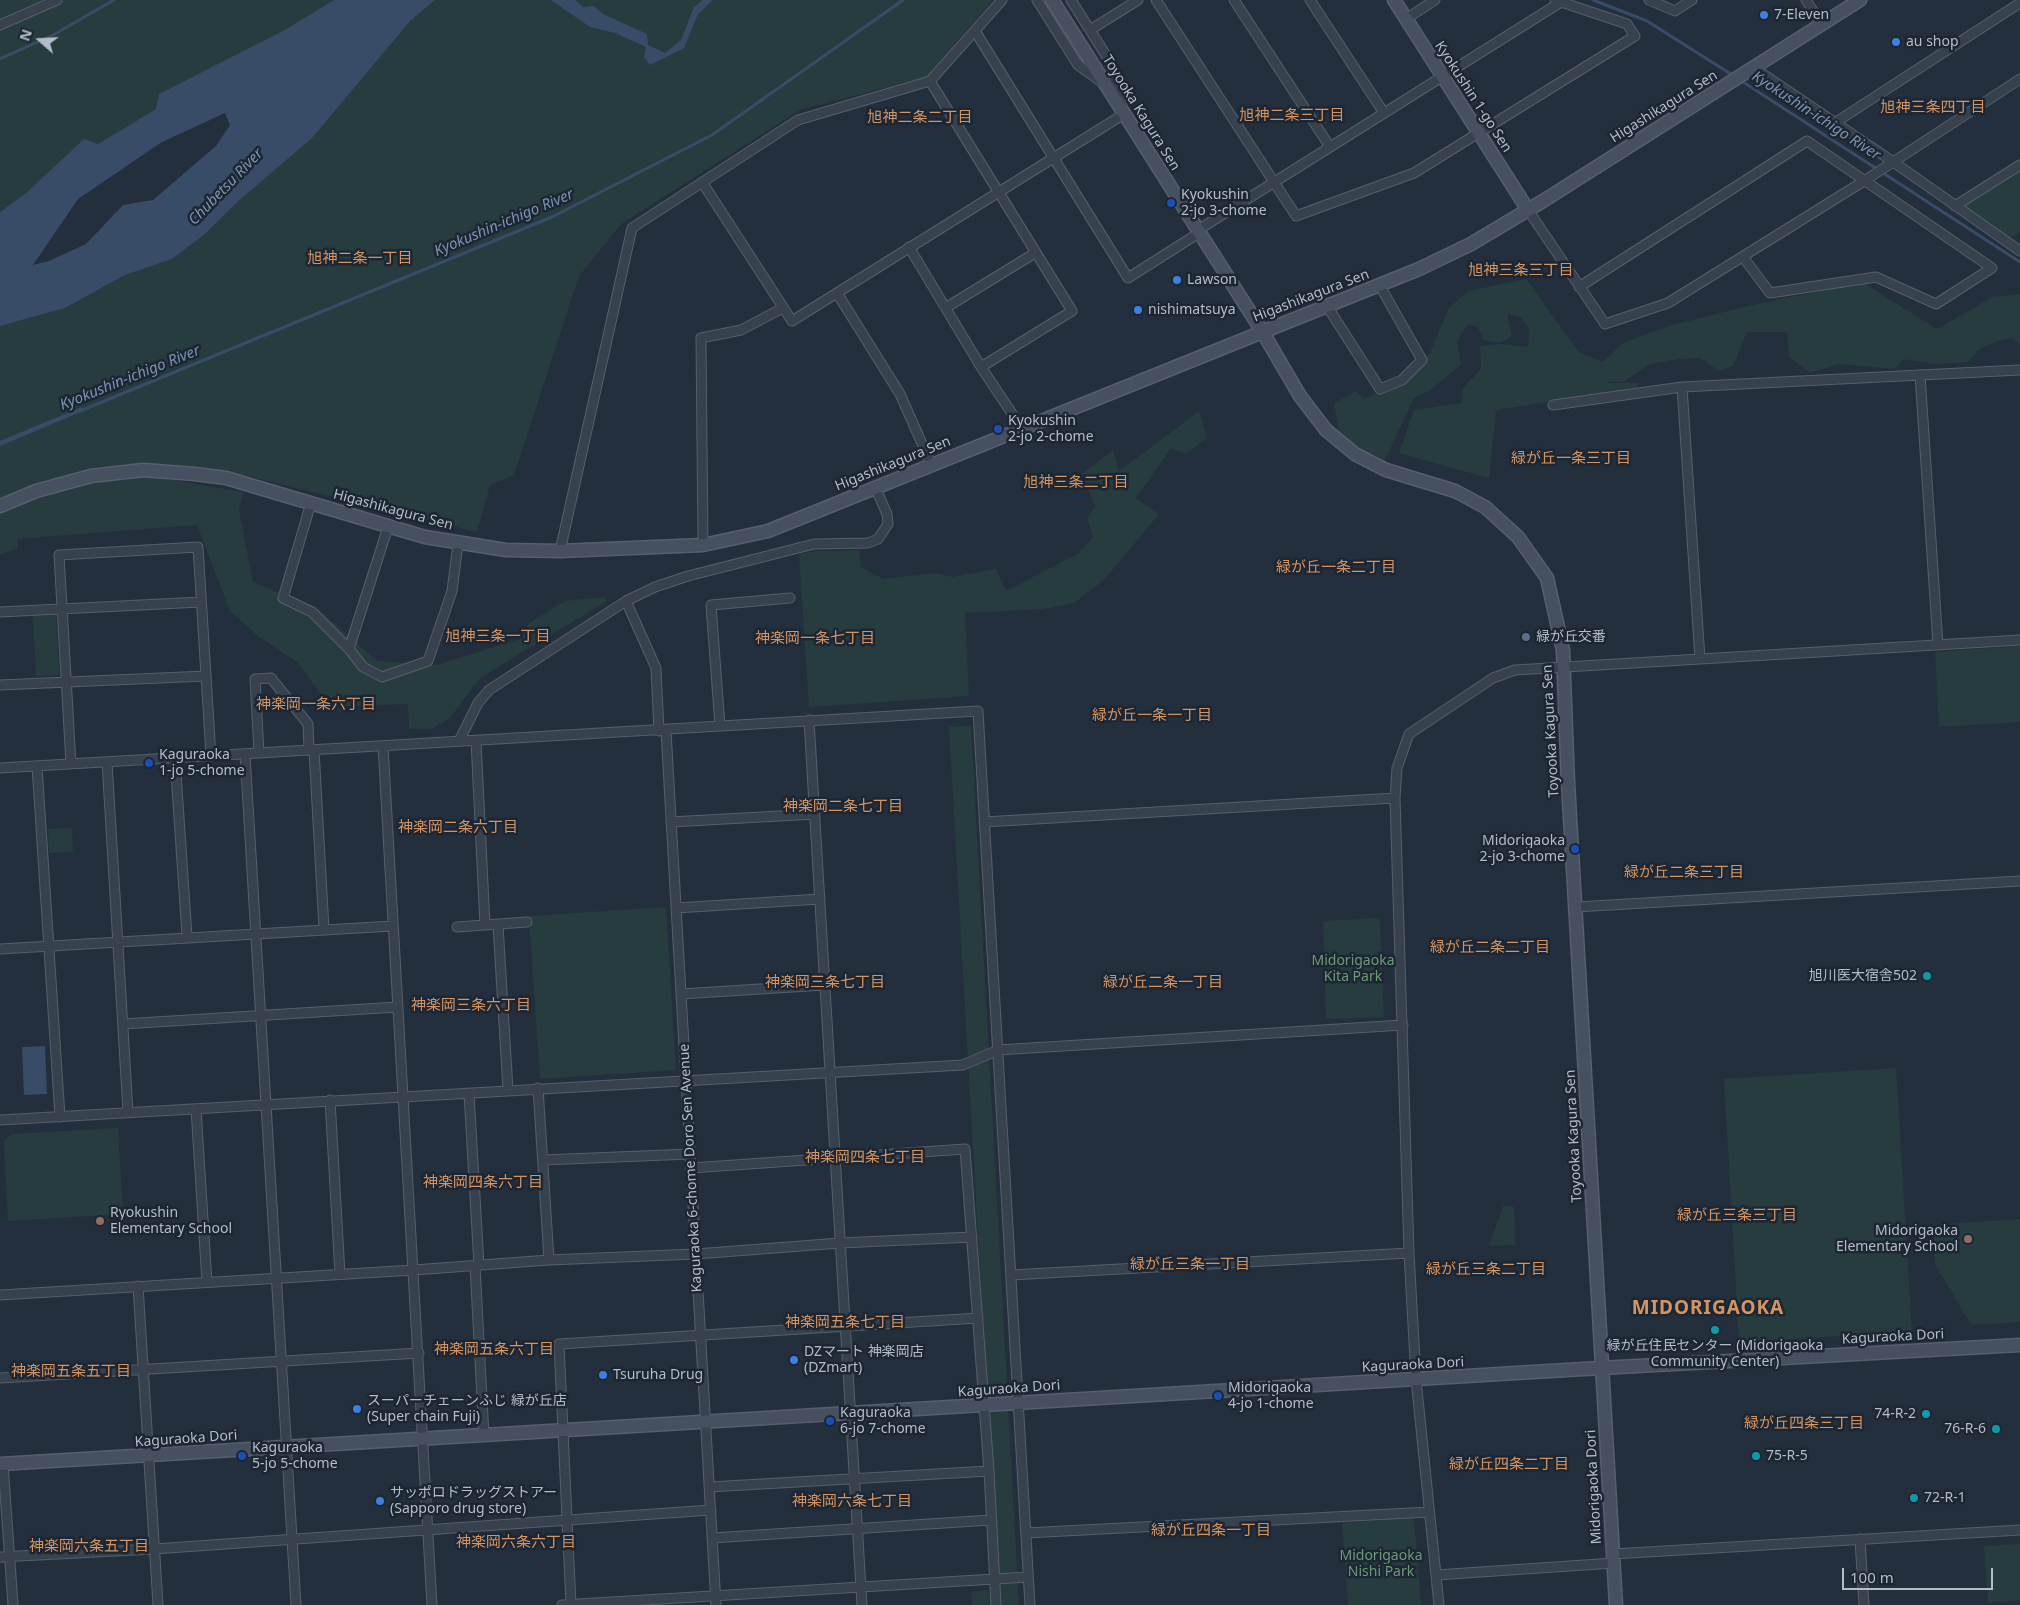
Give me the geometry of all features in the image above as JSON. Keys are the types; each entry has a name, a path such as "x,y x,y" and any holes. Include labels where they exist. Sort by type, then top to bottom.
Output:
{"street":[{"path":"0,25 57,0"},
{"path":"560,551 632,228 798,120 930,81 1002,0"},
{"path":"1037,0 1078,65 1106,86"},
{"name":"Toyooka Kagura Sen","path":"1052,0 1262,331 1300,396 1326,430 1355,454 1386,470 1455,491 1485,507 1518,537 1547,578 1555,606 1563,650 1602,1368"},
{"path":"702,182 792,322 1124,114 1109,60 1071,0"},
{"path":"1090,30 1138,0"},
{"path":"975,31 1128,278 1274,182 1443,78 1558,1 1627,24 1635,36 1414,173 1296,216 1274,182 1156,0"},
{"path":"1234,0 1330,147"},
{"path":"1310,0 1384,113"},
{"name":"Kyokushin 1-go Sen","path":"1394,0 1528,210"},
{"path":"1406,19 1435,0"},
{"path":"1649,0 1675,11 1692,0"},
{"path":"1806,0 1822,25"},
{"path":"1860,0 1749,70 1836,122 2020,251"},
{"path":"1836,122 2020,3"},
{"name":"Higashikagura Sen","path":"0,506 36,491 91,476 143,470 226,478 388,527 458,544 506,550 560,551 703,545 768,531 931,464 1022,430 1262,331 1380,286 1471,244 1749,70"},
{"path":"1528,210 1605,324 1668,303 2020,79"},
{"path":"930,81 1072,311 981,367"},
{"path":"1579,287 1807,141 1867,178 1992,268 1936,304 1876,277 1770,293 1743,257"},
{"path":"1955,206 2020,165"},
{"path":"910,247 981,367 1020,424 1022,430"},
{"path":"946,307 1035,253"},
{"path":"1327,306 1380,389 1402,380 1422,360 1380,286"},
{"path":"837,293 900,394 931,464"},
{"path":"703,545 701,338 741,330 783,308"},
{"path":"1553,405 1682,387 2020,370"},
{"path":"1920,375 1938,645"},
{"path":"1682,387 1700,659"},
{"path":"459,741 478,702 489,690 626,601 655,587 688,576 814,544 868,543 878,539 888,524 887,514 875,487"},
{"path":"311,503 283,598 312,612 349,649 363,667 382,677 428,661 452,591 458,544"},
{"path":"349,649 388,527"},
{"path":"72,764 59,555 198,547 210,756"},
{"path":"720,726 711,605 790,598"},
{"name":"Kaguraoka 6-chome Doro Sen Avenue","path":"626,601 656,668 671,822 716,1600"},
{"path":"0,612 201,602"},
{"path":"1439,1605 1416,1379 1410,1253 1396,798 1396,768 1409,734 1493,678 1516,670 2020,640"},
{"path":"0,685 206,676"},
{"path":"259,753 255,679 271,678 308,724 312,750 324,929"},
{"path":"0,768 662,731 809,720 978,711 1020,1404 1030,1605"},
{"path":"809,720 862,1605"},
{"path":"476,741 484,925"},
{"path":"382,746 419,1353 432,1605"},
{"path":"245,754 296,1605"},
{"path":"175,758 187,936"},
{"path":"107,762 128,1112"},
{"path":"37,766 60,1117"},
{"path":"984,822 1396,798"},
{"path":"671,822 815,814"},
{"path":"1576,907 2020,881"},
{"path":"676,908 820,899"},
{"path":"457,927 527,922"},
{"path":"498,925 508,1090"},
{"path":"0,949 187,936 393,926"},
{"path":"681,994 824,984"},
{"path":"123,1024 398,1007"},
{"path":"0,1120 330,1100 469,1094 538,1088 829,1071 964,1065 998,1050 1403,1026"},
{"path":"538,1088 550,1260"},
{"path":"469,1094 484,1436"},
{"path":"330,1100 340,1274"},
{"path":"196,1109 207,1282"},
{"path":"691,1168 834,1156 966,1149 989,1471 996,1605"},
{"path":"543,1160 690,1154"},
{"path":"0,1287 0,1295 550,1260 696,1254 840,1243 972,1237"},
{"path":"1011,1275 1410,1253"},
{"path":"138,1286 158,1605"},
{"path":"571,1605 559,1344 978,1318"},
{"name":"Kaguraoka Dori","path":"1,1464 148,1457 562,1430 2020,1345"},
{"path":"0,1378 419,1353"},
{"name":"Midorigaoka Dori","path":"1602,1368 1616,1605"},
{"path":"1,1464 13,1605"},
{"path":"709,1487 989,1471"},
{"path":"0,1557 292,1540 711,1510"},
{"path":"1026,1533 1429,1512"},
{"path":"712,1538 991,1520"},
{"path":"1436,1575 1614,1558 1860,1539 2020,1530"},
{"path":"1860,1539 1864,1605"},
{"path":"562,1605 716,1600 861,1587 1028,1577"}],"green space":[{"path":"334,0 98,144 84,140 26,193 0,212 0,1"},
{"path":"435,0 993,0 926,77 800,110 621,224 579,276 514,475 490,485 477,532 247,476 196,467 140,464 86,471 0,498 0,326 65,308 125,275 172,259 205,234 410,21"},
{"path":"2020,165 2020,232 2006,241 1955,206"},
{"path":"1526,279 1579,352 1603,362 1623,343 1669,326 1744,307 1862,282 1937,329 1992,297 2020,294 2020,345 2013,338 1997,341 1978,350 1968,362 1936,364 1903,359 1894,369 1838,364 1810,373 1789,357 1787,332 1747,332 1733,366 1719,371 1700,358 1679,359 1650,364 1623,382 1610,381 1607,383 1638,383 1638,388 1496,410 1489,478 1399,453 1414,410 1462,403 1463,388 1481,369 1480,346 1502,344 1528,347 1529,329 1521,317 1507,314 1512,336 1500,343 1483,340 1478,327 1468,324 1457,341 1461,365 1429,391 1414,398 1385,460 1357,447 1339,431 1334,404 1356,391 1364,399 1402,381 1430,353 1449,308 1468,291"},
{"path":"1199,411 1207,438 1186,454 1171,448 1136,498 1159,514 1104,580 1074,603 1043,609 965,613 969,696 809,707 799,554 819,551 859,550 861,567 883,579 936,573 952,577 996,569 1006,591 1079,553 1093,537 1087,518 1095,507 1082,474 1113,450 1119,471"},
{"path":"142,475 243,492 239,510 253,582 319,610 377,661 437,665 520,639 529,623 565,601 604,597 607,601 480,678 449,719 431,729 409,729 408,704 330,707 298,663 259,637 230,611 197,525 17,539 18,548 0,555 0,513 35,498 92,482"},
{"path":"56,615 59,675 36,676 33,616"},
{"path":"2020,646 2020,722 1939,727 1935,652"},
{"path":"971,726 1019,1605 999,1605 949,727"},
{"path":"72,828 73,852 49,853 48,829"},
{"path":"666,907 676,1070 540,1079 529,916"},
{"name":"Midorigaoka Kita Park","path":"1380,918 1384,1017 1326,1019 1323,921"},
{"path":"1896,1068 1912,1332 1739,1342 1724,1079"},
{"path":"118,1128 123,1214 8,1221 4,1141 11,1134"},
{"path":"1503,1206 1514,1207 1515,1245 1489,1246"},
{"path":"2020,1219 2020,1322 1971,1325 1935,1264 1933,1225"},
{"name":"Midorigaoka Nishi Park","path":"1414,1517 1421,1605 1348,1605 1342,1523"},
{"path":"2020,1544 2020,1600 1988,1603 1984,1546"},
{"path":"987,1590 991,1596 992,1605 972,1605 971,1592"}],"water":[{"name":"Chubetsu River","path":"334,0 435,0 410,21 312,138 236,203 205,234 172,259 125,275 65,308 0,326 0,212 26,193 84,139 98,144 156,109 159,94 283,31","holes":["225,113 230,125 216,146 153,200 123,205 86,244 49,261 33,265 78,199 162,142"]},
{"path":"551,0 575,0 583,7 594,6 603,14 647,34 648,45 665,53 681,40 694,7 703,0 713,0 698,14 684,48 650,65 644,57 646,47 615,33 590,27"},
{"path":"82,407 83,411 0,446 0,441"},
{"path":"45,1046 47,1094 24,1095 22,1047"}],"waterway":[{"path":"0,59 53,35 114,0"},
{"name":"Kyokushin-ichigo River","path":"80,411 552,217 712,135 903,0"},
{"name":"Kyokushin-ichigo River","path":"1593,0 1647,21 1734,76"},
{"name":"Kyokushin-ichigo River","path":"1740,80 2020,262"}],"place":[{"name":"7-Eleven","path":"1764,15"},
{"name":"au shop","path":"1896,42"},
{"name":"Kyokushin 2-jo 3-chome","path":"1171,203"},
{"name":"Lawson","path":"1177,280"},
{"name":"nishimatsuya","path":"1138,310"},
{"name":"Kyokushin 2-jo 2-chome","path":"998,429"},
{"name":"緑が丘交番","path":"1526,637"},
{"name":"Kaguraoka 1-jo 5-chome","path":"149,763"},
{"name":"Midorigaoka 2-jo 3-chome","path":"1575,849"},
{"name":"旭川医大宿舎502","path":"1927,976"},
{"name":"Ryokushin Elementary School","path":"100,1221"},
{"name":"Midorigaoka Elementary School","path":"1968,1239"},
{"name":"緑が丘住民センター (Midorigaoka Community Center)","path":"1715,1330"},
{"name":"DZマート 神楽岡店 (DZmart)","path":"794,1360"},
{"name":"Tsuruha Drug","path":"603,1375"},
{"name":"Midorigaoka 4-jo 1-chome","path":"1218,1396"},
{"name":"スーパーチェーンふじ 緑が丘店 (Super chain Fuji)","path":"357,1409"},
{"name":"74-R-2","path":"1926,1414"},
{"name":"Kaguraoka 6-jo 7-chome","path":"830,1421"},
{"name":"76-R-6","path":"1996,1429"},
{"name":"Kaguraoka 5-jo 5-chome","path":"242,1456"},
{"name":"75-R-5","path":"1756,1456"},
{"name":"72-R-1","path":"1914,1498"},
{"name":"サッポロドラッグストアー (Sapporo drug store)","path":"380,1501"}],"district":[{"name":"旭神三条四丁目","path":"1933,108"},
{"name":"旭神二条三丁目","path":"1292,116"},
{"name":"旭神二条二丁目","path":"920,118"},
{"name":"旭神二条一丁目","path":"360,259"},
{"name":"旭神三条三丁目","path":"1521,271"},
{"name":"緑が丘一条三丁目","path":"1571,459"},
{"name":"旭神三条二丁目","path":"1076,483"},
{"name":"緑が丘一条二丁目","path":"1336,568"},
{"name":"旭神三条一丁目","path":"498,637"},
{"name":"神楽岡一条七丁目","path":"815,639"},
{"name":"神楽岡一条六丁目","path":"316,705"},
{"name":"緑が丘一条一丁目","path":"1152,716"},
{"name":"神楽岡二条七丁目","path":"843,807"},
{"name":"神楽岡二条六丁目","path":"458,828"},
{"name":"緑が丘二条三丁目","path":"1684,873"},
{"name":"緑が丘二条二丁目","path":"1490,948"},
{"name":"神楽岡三条七丁目","path":"825,983"},
{"name":"緑が丘二条一丁目","path":"1163,983"},
{"name":"神楽岡三条六丁目","path":"471,1006"},
{"name":"神楽岡四条七丁目","path":"865,1158"},
{"name":"神楽岡四条六丁目","path":"483,1183"},
{"name":"緑が丘三条三丁目","path":"1737,1216"},
{"name":"緑が丘三条一丁目","path":"1190,1265"},
{"name":"緑が丘三条二丁目","path":"1486,1270"},
{"name":"MIDORIGAOKA","path":"1708,1309"},
{"name":"神楽岡五条七丁目","path":"845,1323"},
{"name":"神楽岡五条六丁目","path":"494,1350"},
{"name":"神楽岡五条五丁目","path":"71,1372"},
{"name":"緑が丘四条三丁目","path":"1804,1424"},
{"name":"緑が丘四条二丁目","path":"1509,1465"},
{"name":"神楽岡六条七丁目","path":"852,1502"},
{"name":"緑が丘四条一丁目","path":"1211,1531"},
{"name":"神楽岡六条六丁目","path":"516,1543"},
{"name":"神楽岡六条五丁目","path":"89,1547"}]}
